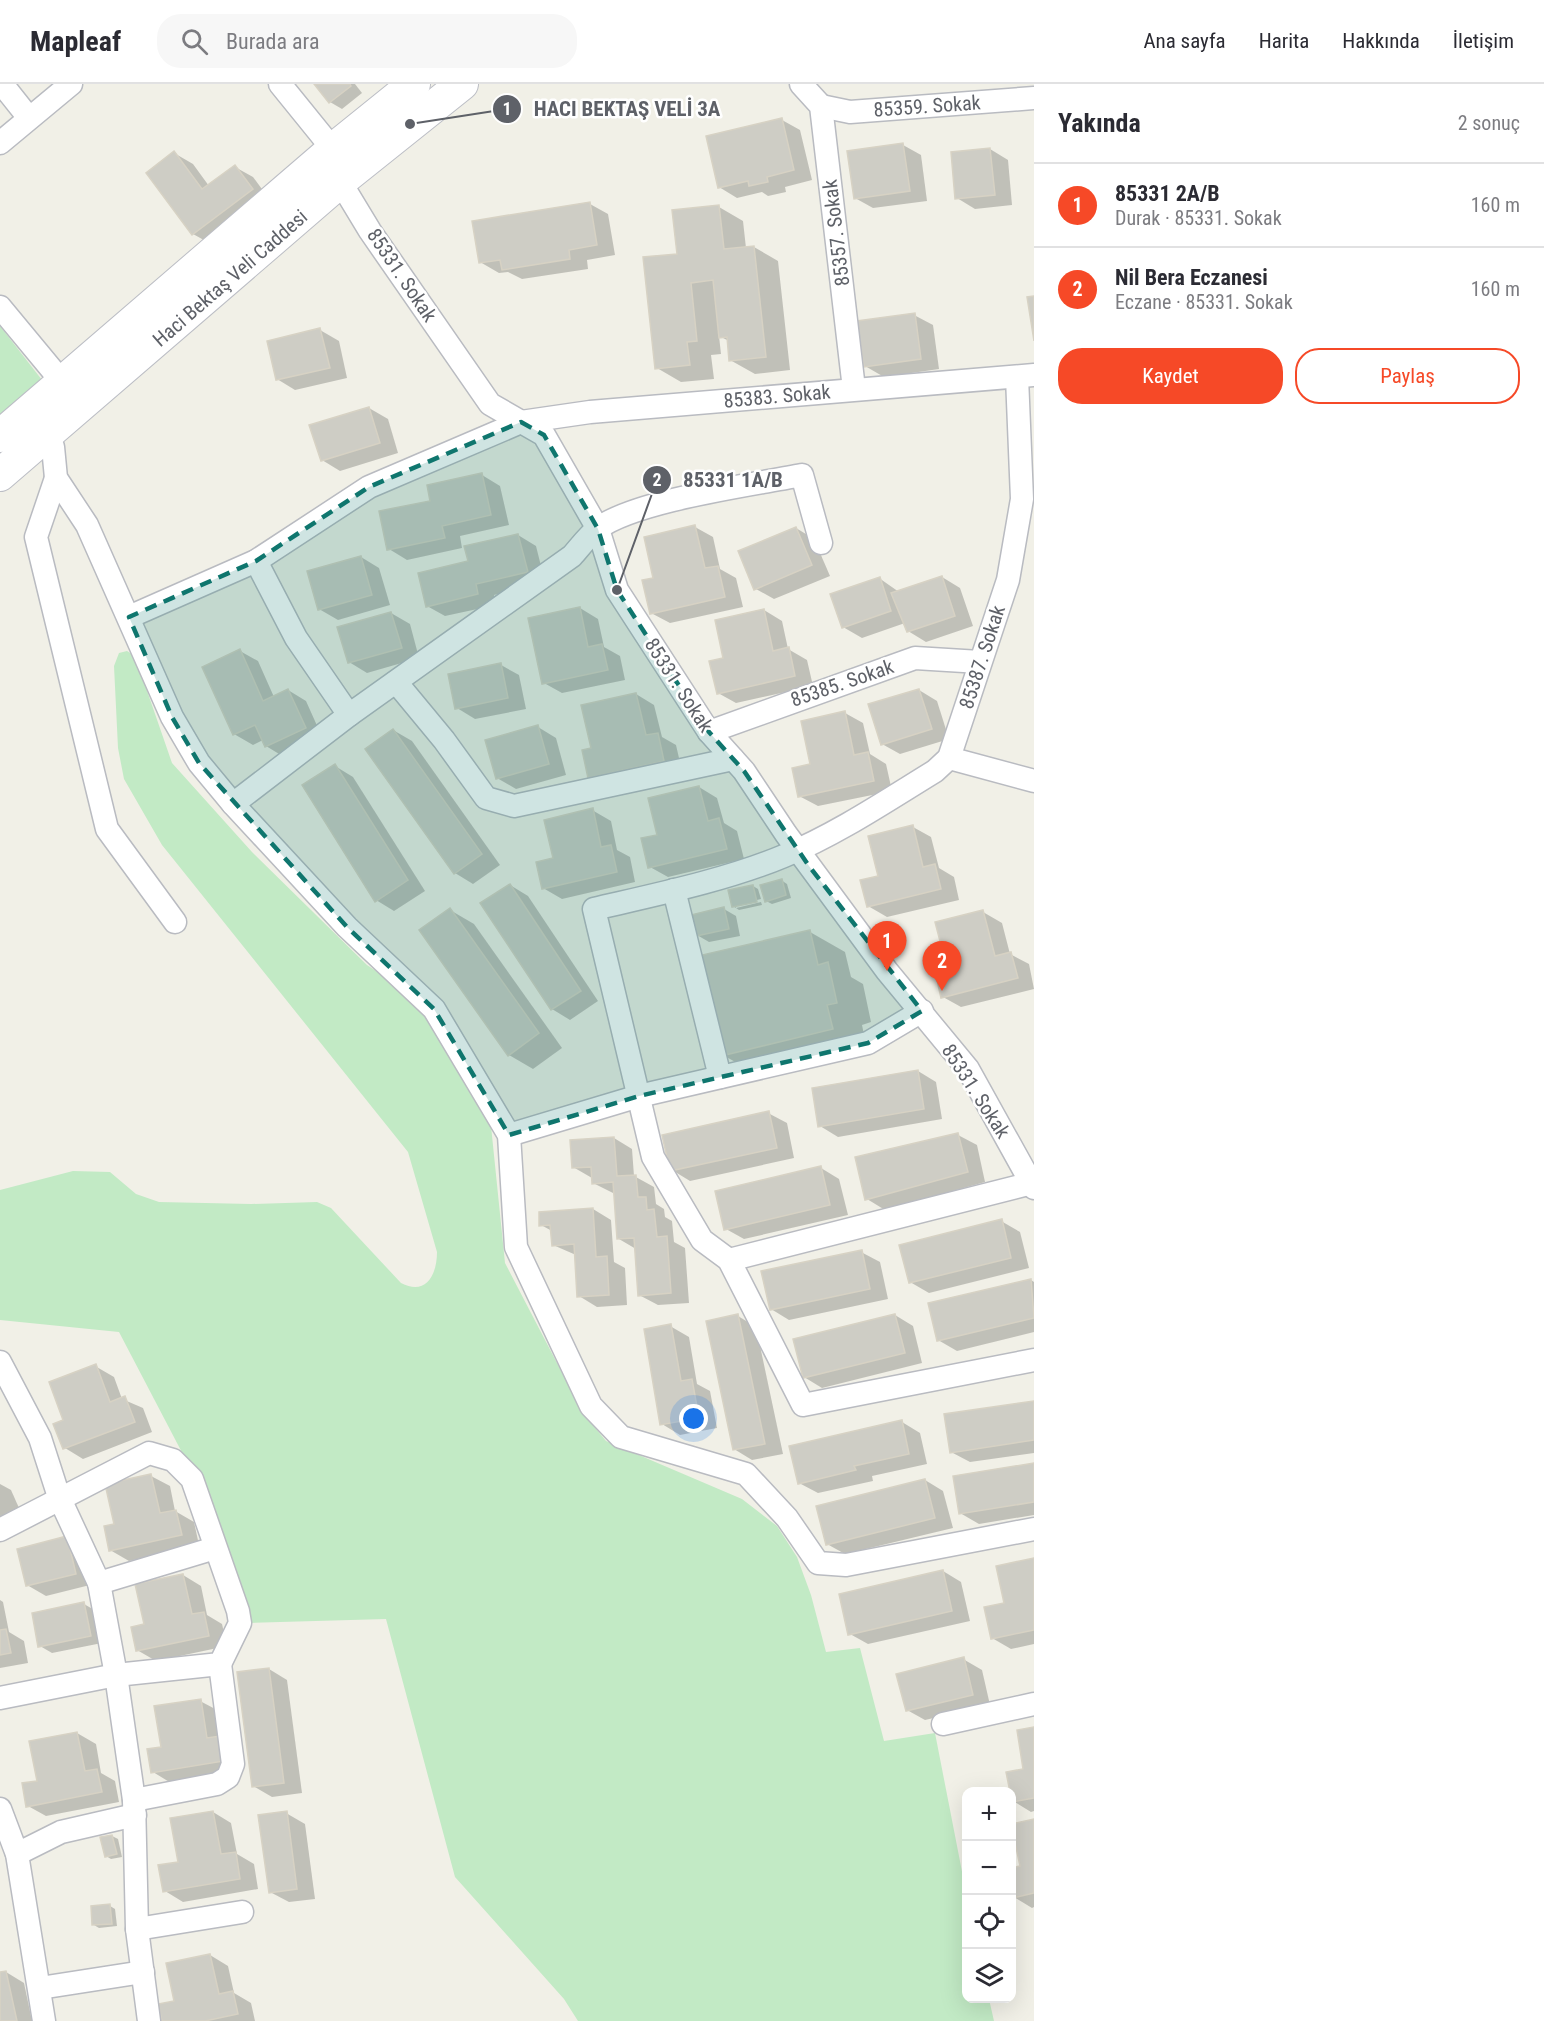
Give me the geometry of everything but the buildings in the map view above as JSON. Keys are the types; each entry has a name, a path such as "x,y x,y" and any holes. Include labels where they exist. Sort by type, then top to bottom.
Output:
{"main road":[{"name":"Haci Bektaş Veli Caddesi","path":"0,476 47,437 336,165 414,84"},
{"name":"Haci Bektaş Veli Caddesi","path":"0,436 336,165 462,84"}],"street":[{"path":"2,84 29,118"},
{"path":"0,143 71,84"},
{"name":"85331. Sokak","path":"280,84 327,142 347,193 370,231 490,404 544,435 598,529 617,590 709,732 733,759 887,971 968,1069 1033,1185"},
{"path":"801,84 821,105"},
{"name":"85359. Sokak","path":"821,105 850,112 992,93 1034,98"},
{"name":"85357. Sokak","path":"821,105 854,389"},
{"path":"0,307 63,383"},
{"name":"85383. Sokak","path":"129,617 256,561 369,487 521,423 590,412 1026,376"},
{"name":"85387. Sokak","path":"950,758 1008,580 1022,499 1026,376"},
{"path":"47,437 53,447 56,478 36,537 107,829 175,922"},
{"path":"233,804 396,682 572,556 598,529 624,516 660,504 802,475 821,543"},
{"path":"56,478 87,525 172,717 199,764 347,927 434,1009 509,1135 516,1247 591,1407 621,1437 746,1474 787,1518 818,1563 846,1565 1034,1528"},
{"path":"256,561 296,638 350,716"},
{"name":"85385. Sokak","path":"709,732 915,658 980,662"},
{"path":"396,682 444,740 486,798 514,806 733,759"},
{"path":"1034,781 950,758 935,771 798,850 674,890 594,909 653,1157 702,1240 729,1260 803,1406 1034,1360"},
{"path":"674,890 720,1077"},
{"path":"509,1135 639,1096 868,1043 922,1011"},
{"path":"729,1260 1033,1185"},
{"path":"0,1362 40,1438 59,1497 99,1583 116,1675 135,1807 137,1929 149,2021"},
{"path":"0,1530 59,1497 149,1453 173,1460 192,1479 214,1548 238,1611 240,1623 220,1664 233,1764 228,1777 217,1784 135,1807 61,1832 17,1854"},
{"path":"99,1583 214,1548"},
{"path":"0,1698 116,1675 220,1664"},
{"path":"944,1725 1034,1704"},
{"path":"0,1809 17,1854 44,2021"},
{"path":"137,1929 242,1912"},
{"path":"40,1988 143,1972"}],"highlighted area":[{"path":"521,422 544,435 598,529 617,590 709,732 744,771 809,866 922,1011 868,1043 639,1096 509,1135 434,1009 347,927 199,763 172,717 129,617 256,561 369,487"}],"green space":[{"path":"0,326 42,380 0,416"},
{"path":"127,651 135,656 172,763 252,852 367,965 426,1004 490,1116 505,1263 583,1413 606,1441 742,1499 777,1526 797,1557 811,1595 826,1652 860,1648 884,1741 935,1733 962,1871 962,2003 990,2003 994,2021 578,2021 564,1999 455,1877 386,1619 246,1623 211,1508 119,1332 0,1320 0,1190 73,1171 110,1172 136,1194 159,1202 251,1204 317,1202 331,1208 401,1283 417,1287 423,1285 435,1268 437,1252 408,1152 162,845 124,779 118,748 114,666 119,653"}],"place":[{"name":"HACI BEKTAŞ VELİ 3A","path":"410,124"},
{"name":"85331 1A/B","path":"617,590"},
{"name":"85331 2A/B","path":"887,971"},
{"name":"Nil Bera Eczanesi","path":"942,991"}]}
